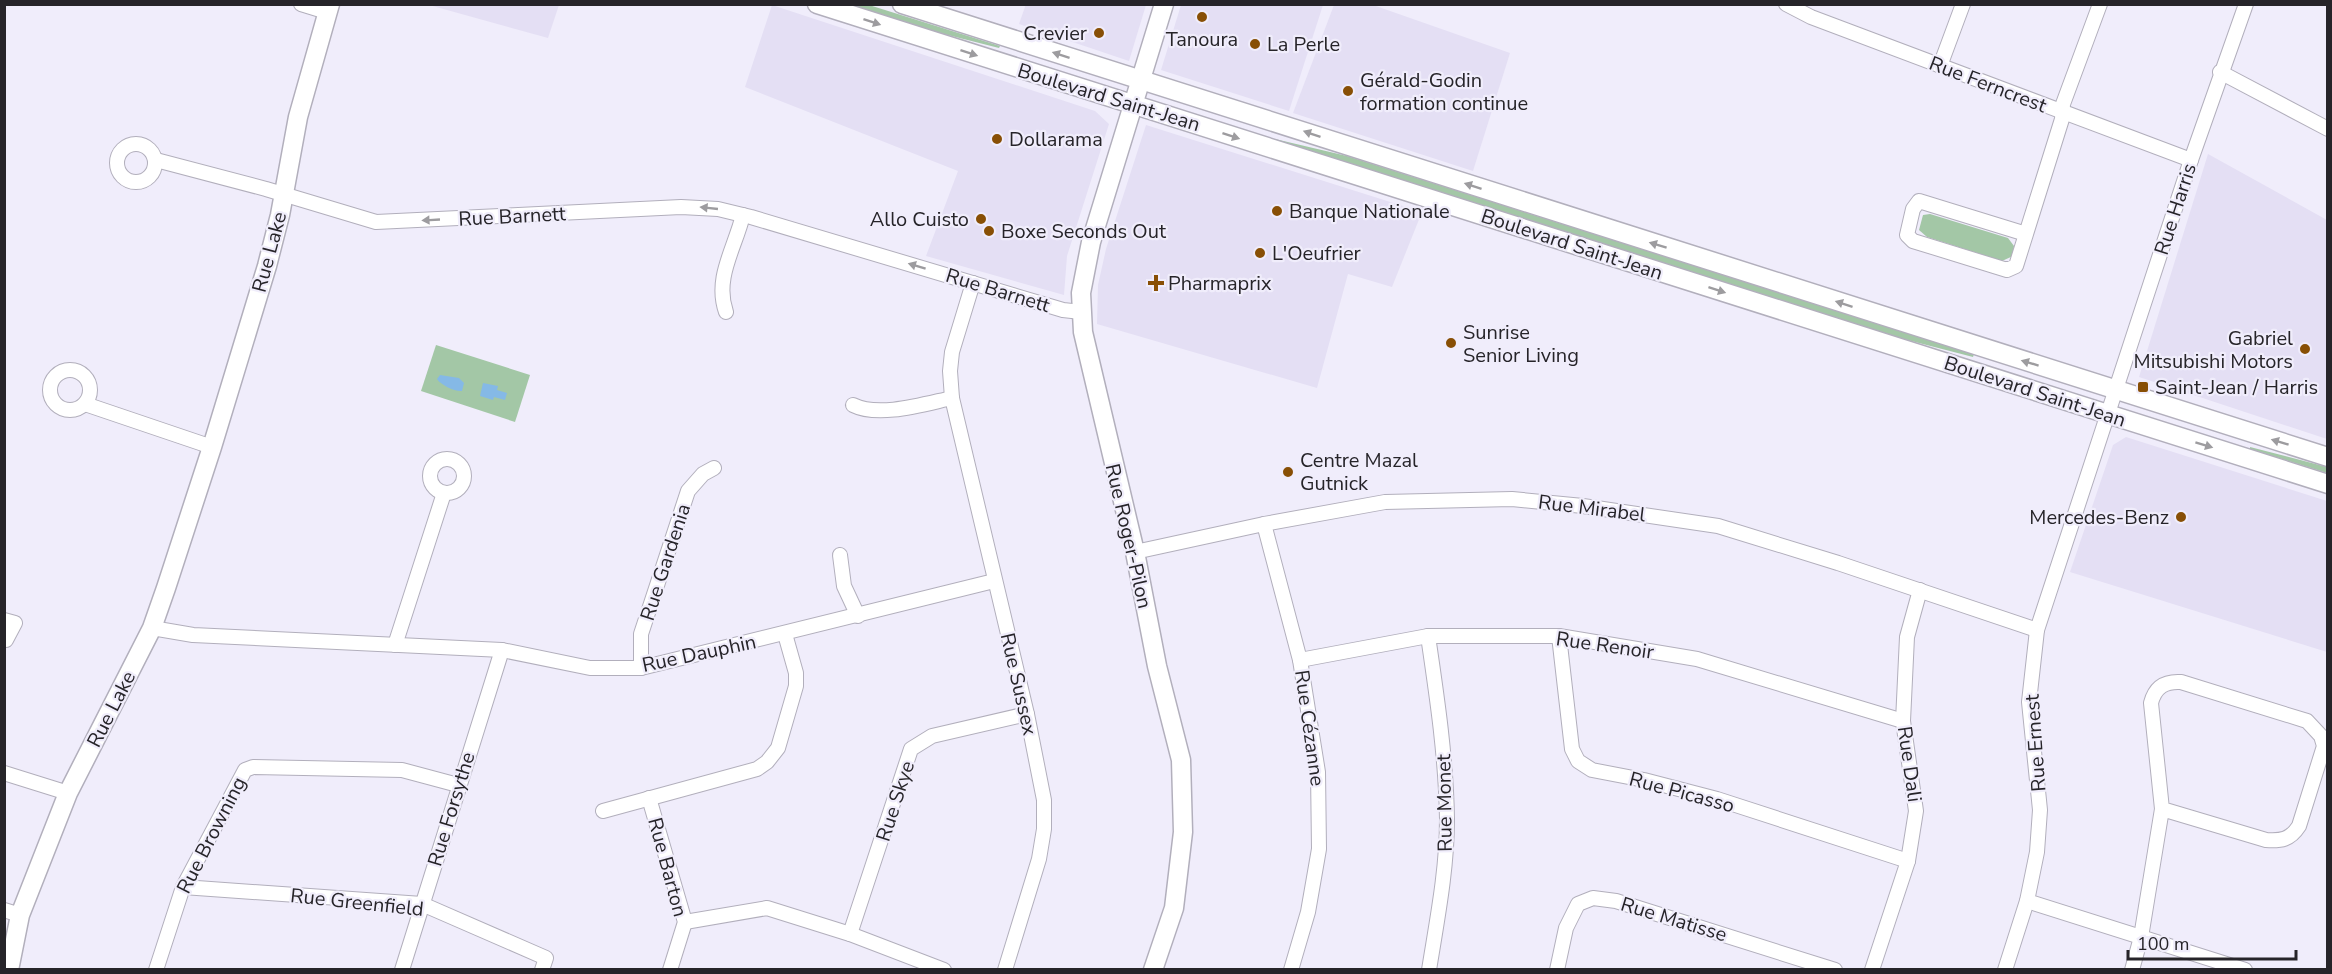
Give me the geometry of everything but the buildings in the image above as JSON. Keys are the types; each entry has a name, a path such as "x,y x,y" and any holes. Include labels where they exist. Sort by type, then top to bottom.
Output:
{"main road":[{"name":"Boulevard Saint-Jean","path":"817,4 2328,484"},
{"name":"Boulevard Saint-Jean","path":"902,4 2328,457"},
{"name":"Rue Roger-Pilon","path":"1153,969 1174,908 1183,832 1181,760 1157,666 1135,552 1085,343 1081,312 1082,285 1088,255 1164,4"},
{"name":"Rue Lake","path":"9,969 12,912 68,793 152,628 212,447 262,282 279,222 298,117 328,8"}],"street":[{"path":"301,4 328,8"},
{"name":"Rue Ferncrest","path":"1786,4 1810,17 2191,160"},
{"path":"1940,66 1963,4"},
{"path":"2026,234 1919,201 1913,209 1907,236 1913,241 2007,270 2016,266 2026,234 2063,112 2066,97 2100,4"},
{"name":"Rue Harris","path":"2109,415 2220,72 2246,4"},
{"path":"2220,72 2328,129"},
{"name":"Rue Lake","path":"156,160 284,195"},
{"name":"Rue Barnett","path":"284,195 376,222 681,207 709,208 743,214 1063,310 1081,312"},
{"path":"726,312 721,299 721,284 743,214"},
{"name":"Rue Sussex","path":"973,283 952,352 950,371 952,398 1027,714 1044,800 1044,829 1040,859 1005,969"},
{"path":"853,405 883,411 952,398"},
{"path":"85,404 212,447"},
{"name":"Rue Ernest","path":"2005,969 2027,901 2037,852 2040,810 2029,702 2037,630 2109,415"},
{"name":"Rue Gardenia","path":"641,668 641,634 688,491 703,474 714,468"},
{"path":"394,645 444,493"},
{"name":"Rue Mirabel","path":"1135,552 1264,524 1385,502 1512,499 1583,506 1718,526 2037,630"},
{"name":"Rue Cézanne","path":"1264,524 1300,660 1318,772 1319,849 1308,912 1291,969"},
{"path":"840,555 844,586 858,616"},
{"name":"Rue Dauphin","path":"152,628 193,635 502,650 590,668 641,668 994,581"},
{"name":"Rue Dali","path":"1872,969 1908,861 1916,811 1903,721 1907,637 1920,591"},
{"path":"4,620 15,623 4,640"},
{"name":"Rue Barton","path":"603,811 747,772 767,762 778,748 796,686 796,674 785,634"},
{"name":"Rue Renoir","path":"1300,660 1428,636 1559,636 1697,659 1903,721"},
{"name":"Rue Monet","path":"1428,636 1444,749 1447,820 1444,876 1429,969"},
{"name":"Rue Picasso","path":"1559,636 1572,749 1578,761 1592,770 1644,780 1717,799 1908,861"},
{"name":"Rue Forsythe","path":"402,969 502,650"},
{"path":"2132,969 2141,937 2162,809 2151,703 2153,693 2161,685 2171,681 2194,685 2307,721 2321,735 2324,746 2299,826 2293,835 2282,841 2266,840 2162,809"},
{"name":"Rue Skye","path":"850,934 912,749 932,736 1027,714"},
{"name":"Rue Browning","path":"156,969 183,887 244,770 254,767 402,770 458,785"},
{"path":"4,773 68,793"},
{"name":"Rue Barton","path":"649,798 685,922 670,969"},
{"name":"Rue Greenfield","path":"183,887 422,904 546,958 542,969"},
{"name":"Rue Matisse","path":"1557,969 1566,928 1578,904 1593,898 1616,901 1835,969"},
{"path":"2027,901 2245,969"},
{"path":"685,922 767,908 850,934 944,969"}],"shaded area":[{"path":"1026,4 1146,5 1129,61 1019,24"},
{"path":"429,5 559,5 548,38"},
{"path":"772,5 1095,111 1109,124 1067,256 1064,295 926,256 958,171 745,87"},
{"path":"1181,5 1323,5 1289,111 1161,70"},
{"path":"1334,5 1373,5 1510,53 1473,171 1293,113"},
{"path":"1146,125 1422,212 1392,287 1348,274 1317,388 1097,324 1098,285 1106,249"},
{"path":"2208,154 2327,220 2327,439 2139,377"},
{"path":"2126,437 2327,501 2327,652 2070,572 2113,445"}],"green space":[{"path":"847,5 869,5 1000,46 999,48 932,31"},
{"path":"1275,139 1347,156 1974,354 1973,357 1892,336 1275,141"},
{"path":"1930,214 2008,238 2014,246 2013,256 2002,261 1927,237 1919,230 1923,215"},
{"path":"436,345 530,375 515,422 421,391"},
{"path":"2250,447 2327,467 2327,473 2250,449"}],"water":[{"path":"440,375 459,378 464,383 462,391 442,384 437,379"},
{"path":"483,383 498,386 497,390 507,393 505,400 494,397 493,400 480,396"}],"place":[{"name":"Tanoura","path":"1202,17"},
{"name":"Crevier","path":"1099,33"},
{"name":"La Perle","path":"1255,44"},
{"name":"Gérald-Godin formation continue","path":"1348,91"},
{"name":"Dollarama","path":"997,139"},
{"name":"Banque Nationale","path":"1277,211"},
{"name":"Allo Cuisto","path":"981,219"},
{"name":"Boxe Seconds Out","path":"989,231"},
{"name":"L'Oeufrier","path":"1260,253"},
{"name":"Pharmaprix","path":"1156,283"},
{"name":"Sunrise Senior Living","path":"1451,343"},
{"name":"Gabriel Mitsubishi Motors","path":"2305,349"},
{"name":"Saint-Jean / Harris","path":"2143,387"},
{"name":"Centre Mazal Gutnick","path":"1288,472"},
{"name":"Mercedes-Benz","path":"2181,517"}]}
